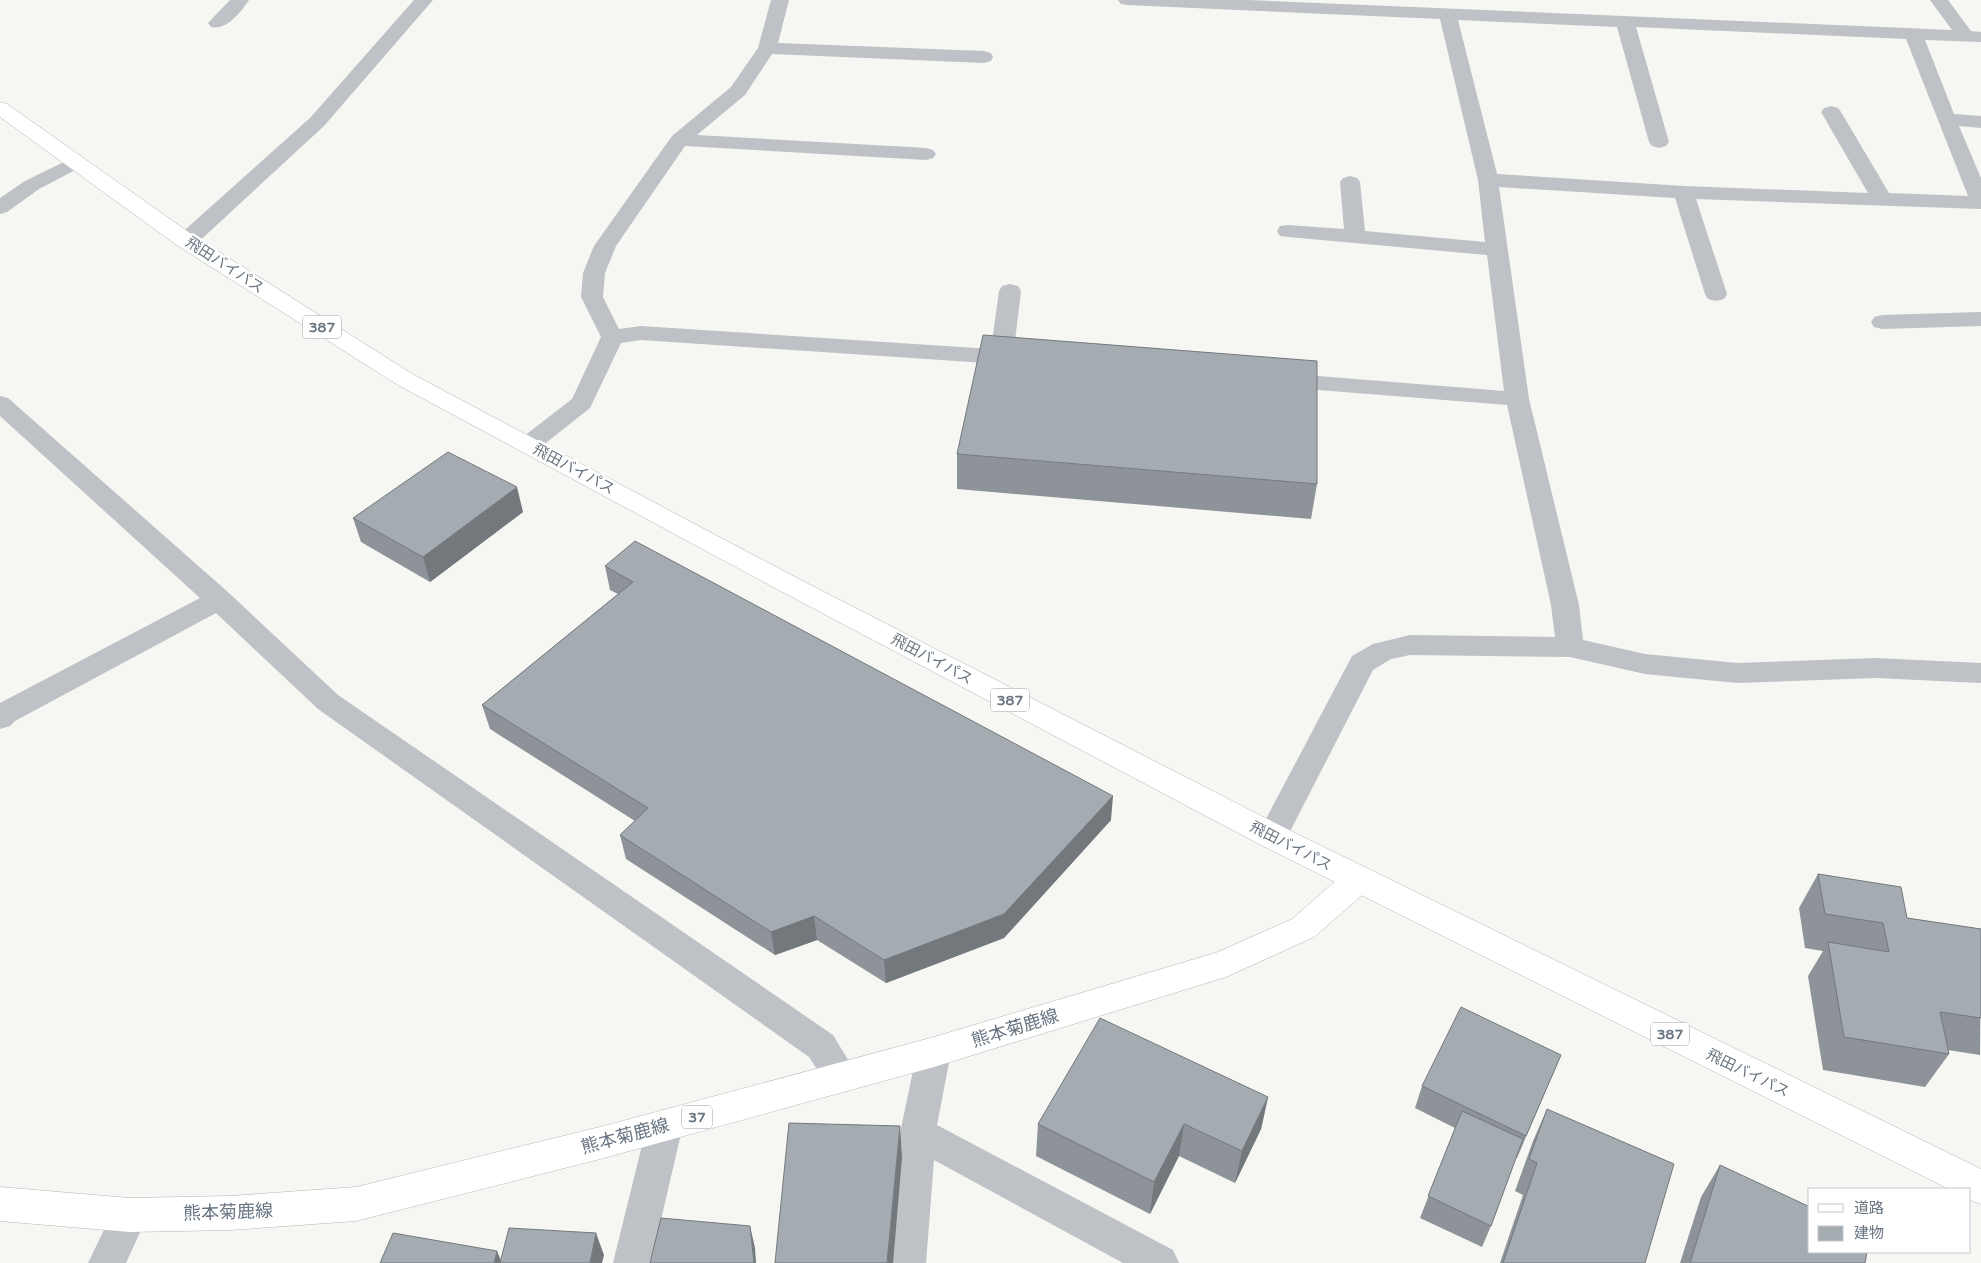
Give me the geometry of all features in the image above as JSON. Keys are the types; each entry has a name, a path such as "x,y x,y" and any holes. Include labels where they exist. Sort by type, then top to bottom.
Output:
{"main road":[{"name":"飛田バイパス","path":"0,108 186,241 406,380 790,586 1272,836 1981,1187"},
{"name":"熊本菊鹿線","path":"0,1204 130,1215 230,1213 356,1204 842,1078 1226,963 1303,928 1358,880"}],"street":[{"path":"217,23 240,0"},
{"path":"186,241 317,122 424,0"},
{"path":"612,337 592,297 594,273 605,246 679,140 738,91 767,48 780,0"},
{"path":"1127,0 1625,22 1670,16 1914,35 1973,37"},
{"path":"1939,0 1973,37"},
{"path":"1448,15 1488,180 1517,399 1565,604 1570,648"},
{"path":"1625,22 1659,142"},
{"path":"1488,180 1684,192 1981,202 1973,166 1946,119 1914,35"},
{"path":"767,48 984,57"},
{"path":"1831,112 1882,199"},
{"path":"1946,119 1981,122"},
{"path":"679,140 926,154"},
{"path":"0,208 32,184 76,162"},
{"path":"1350,182 1355,237"},
{"path":"1684,192 1716,294"},
{"path":"1288,231 1496,249"},
{"path":"612,337 641,333 1011,358 1010,291"},
{"path":"1882,322 1981,319"},
{"path":"528,445 582,403 612,337"},
{"path":"1259,378 1517,399"},
{"path":"0,404 219,600 328,702 821,1046 842,1078"},
{"path":"0,718 5,713 219,600"},
{"path":"1272,836 1362,663 1383,651 1410,645 1570,648 1645,664 1737,672 1876,668 1981,673"},
{"path":"907,1263 918,1134 934,1052"},
{"path":"632,1263 665,1125"},
{"path":"918,1134 1160,1263"},
{"path":"107,1263 130,1215"}],"building":[{"path":"983,335 1317,361 1317,484 957,454"},
{"path":"448,452 517,487 423,557 353,518"},
{"path":"635,541 1113,796 1004,914 884,960 814,916 771,932 620,835 648,808 482,705 633,582 605,566"},
{"path":"1818,874 1901,887 1907,918 1981,929 1981,1018 1940,1012 1949,1054 1844,1037 1828,942 1889,952 1883,923 1825,914"},
{"path":"1461,1007 1561,1055 1526,1136 1422,1086"},
{"path":"1100,1018 1268,1097 1242,1151 1184,1124 1154,1182 1038,1124"},
{"path":"1547,1109 1674,1164 1645,1263 1503,1263 1537,1163 1529,1159"},
{"path":"1462,1111 1523,1139 1491,1226 1428,1196"},
{"path":"789,1123 900,1126 887,1263 775,1263"},
{"path":"1720,1165 1808,1206 1808,1253 1867,1253 1865,1263 1690,1263"},
{"path":"661,1218 750,1226 754,1263 650,1263"},
{"path":"509,1228 596,1233 590,1263 500,1263"},
{"path":"393,1233 497,1251 494,1263 380,1263"}]}
